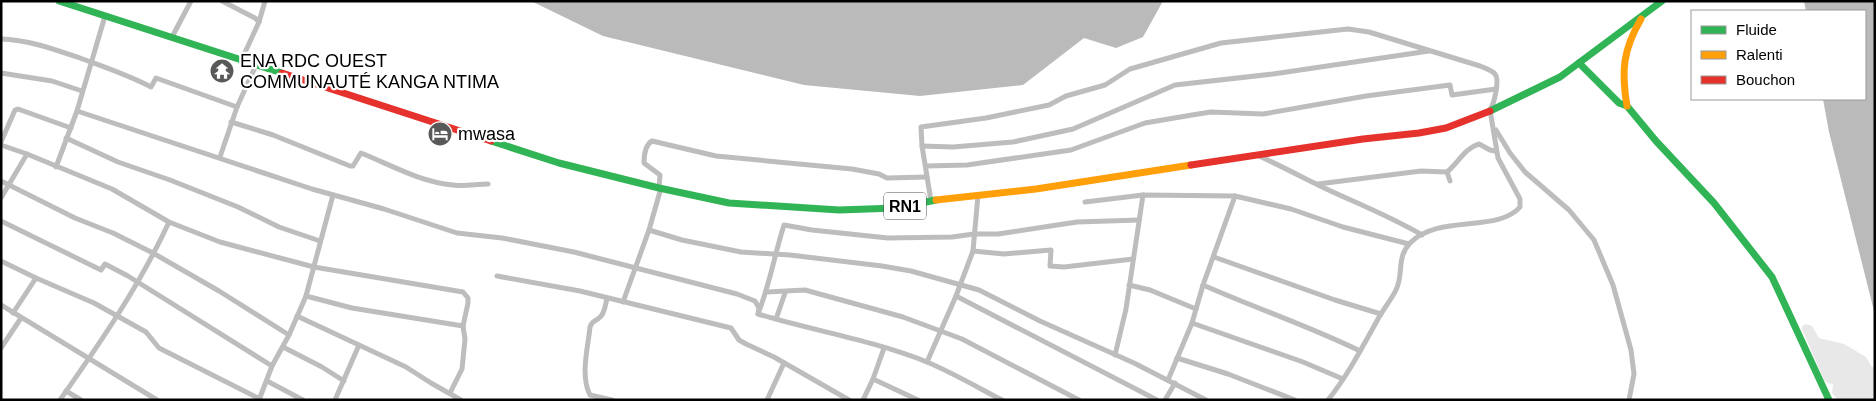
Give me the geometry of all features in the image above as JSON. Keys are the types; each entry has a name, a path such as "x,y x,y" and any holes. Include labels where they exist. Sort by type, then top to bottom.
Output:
{"main road":[{"name":"RN1","path":"59,1 558,163 729,203 839,210 896,208 931,201 1036,190 1363,139 1446,128 1475,118 1560,77 1662,1"},
{"path":"1627,106 1622,76 1623,56 1631,34 1643,15"},
{"path":"1578,64 1619,103 1627,106 1656,141 1714,203 1772,277 1829,400"}],"street":[{"path":"172,37 191,1"},
{"path":"222,1 255,18 259,22"},
{"path":"242,59 259,22 265,1"},
{"path":"56,167 77,111 105,16"},
{"path":"931,201 922,146 922,127 986,118 1049,105 1066,96 1106,85 1130,69 1221,43 1348,29 1368,32 1493,72 1498,79 1494,104 1490,110 1495,151 1520,199 1520,207 1517,211 1501,218 1442,227 1422,235 1409,244 1400,263 1398,286 1391,301 1381,314 1338,388 1328,400"},
{"path":"1,39 41,44 112,69 151,87 156,78 237,107"},
{"path":"922,146 953,147 1013,142 1073,129 1176,85 1432,51"},
{"path":"220,157 231,122 256,65"},
{"path":"1,73 52,81 82,91"},
{"path":"926,166 967,165 1071,150 1145,123 1211,112 1263,114 1450,84 1452,95 1496,89"},
{"path":"71,128 18,109 15,110 1,144 112,189 170,222 220,242 314,267 463,292 468,298 468,303 463,326 465,339 462,369 450,393"},
{"path":"77,111 332,195 384,209 457,233 502,238 574,252 737,294 755,301 759,308 758,314"},
{"path":"231,122 273,135 350,166 353,166 361,153 411,175 439,182 453,185 488,184"},
{"path":"1493,123 1510,153 1526,172 1569,210 1594,240 1613,285 1631,350 1634,374 1629,400"},
{"path":"66,138 118,162 238,207 279,226 320,241"},
{"path":"623,302 649,230 660,188 660,176 644,163 648,144 652,141 716,156 852,169 879,174 887,178 927,177"},
{"path":"1317,184 1421,172 1447,172 1456,165 1472,146 1477,144 1495,151"},
{"path":"1,198 27,154"},
{"path":"1259,156 1396,219 1422,235"},
{"path":"1447,172 1450,181"},
{"path":"1,181 75,218 113,233 153,253 219,290 289,335"},
{"path":"1,261 117,315 146,332 159,348 259,399 272,366 289,335 306,296 332,195"},
{"path":"927,362 956,296 972,251 978,195"},
{"path":"1084,202 1143,195 1235,196 1291,209 1343,227 1409,244"},
{"path":"1115,355 1126,309 1128,285 1143,195"},
{"path":"1168,380 1192,323 1203,285 1235,196"},
{"path":"758,314 767,292 775,254 784,225 888,238 952,238 974,234 998,234 1077,222 1139,220"},
{"path":"1,221 101,270 105,264 182,312 206,323 272,366"},
{"path":"60,400 90,359 170,222"},
{"path":"649,230 682,240 741,252 775,254 911,271 979,290 1040,321 1175,383 1206,400"},
{"path":"972,251 1004,254 1051,250 1050,266 1064,267 1133,259"},
{"path":"1214,257 1335,300 1381,314"},
{"path":"497,276 572,290 730,328 739,340 849,400"},
{"path":"13,313 36,278"},
{"path":"1128,285 1150,290 1196,309"},
{"path":"1203,285 1248,305 1330,336 1360,351"},
{"path":"767,292 805,290 894,314 942,330 1078,400"},
{"path":"776,320 785,292"},
{"path":"306,296 352,308 463,326"},
{"path":"956,296 1157,400"},
{"path":"607,299 604,313 592,322 590,327 586,386 590,395 612,400"},
{"path":"1,305 157,400"},
{"path":"758,314 776,320 843,335 927,362 1002,400"},
{"path":"298,316 406,367 461,400"},
{"path":"2,347 21,318"},
{"path":"1192,323 1303,362 1343,379"},
{"path":"335,400 359,345"},
{"path":"283,347 322,367 344,381"},
{"path":"863,400 884,348"},
{"path":"1176,358 1228,374 1295,400"},
{"path":"767,400 784,363"},
{"path":"873,379 918,400"},
{"path":"267,381 303,400"},
{"path":"1165,400 1175,383"},
{"path":"66,391 81,400"}],"shaded area":[{"path":"531,1 1163,1 1143,37 1116,48 1084,38 1023,85 920,96 804,85 603,36"},
{"path":"1804,1 1875,1 1875,315 1829,132 1823,100 1866,100 1866,10 1806,10"},
{"path":"1806,324 1812,326 1819,338 1844,344 1866,357 1872,367 1875,368 1875,400 1838,400 1832,393 1833,384 1827,383 1824,380 1802,329 1802,326"}],"traffic: fast":[{"path":"59,1 282,73"},
{"path":"1490,111 1560,77 1662,1"},
{"path":"1579,63 1619,103 1627,106 1656,141 1714,203 1772,277 1829,400"},
{"path":"491,141 559,163 729,203 839,210 896,208 936,200"}],"traffic: slow":[{"path":"1627,106 1624,82 1625,61 1630,41 1641,19"},
{"path":"936,200 1036,189 1191,165"}],"traffic: jam":[{"path":"282,73 491,141"},
{"path":"1191,165 1363,139 1419,133 1446,128 1490,111"}],"place":[{"name":"ENA RDC OUEST COMMUNAUTÉ KANGA NTIMA","path":"222,71"},
{"name":"mwasa","path":"440,134"}]}
